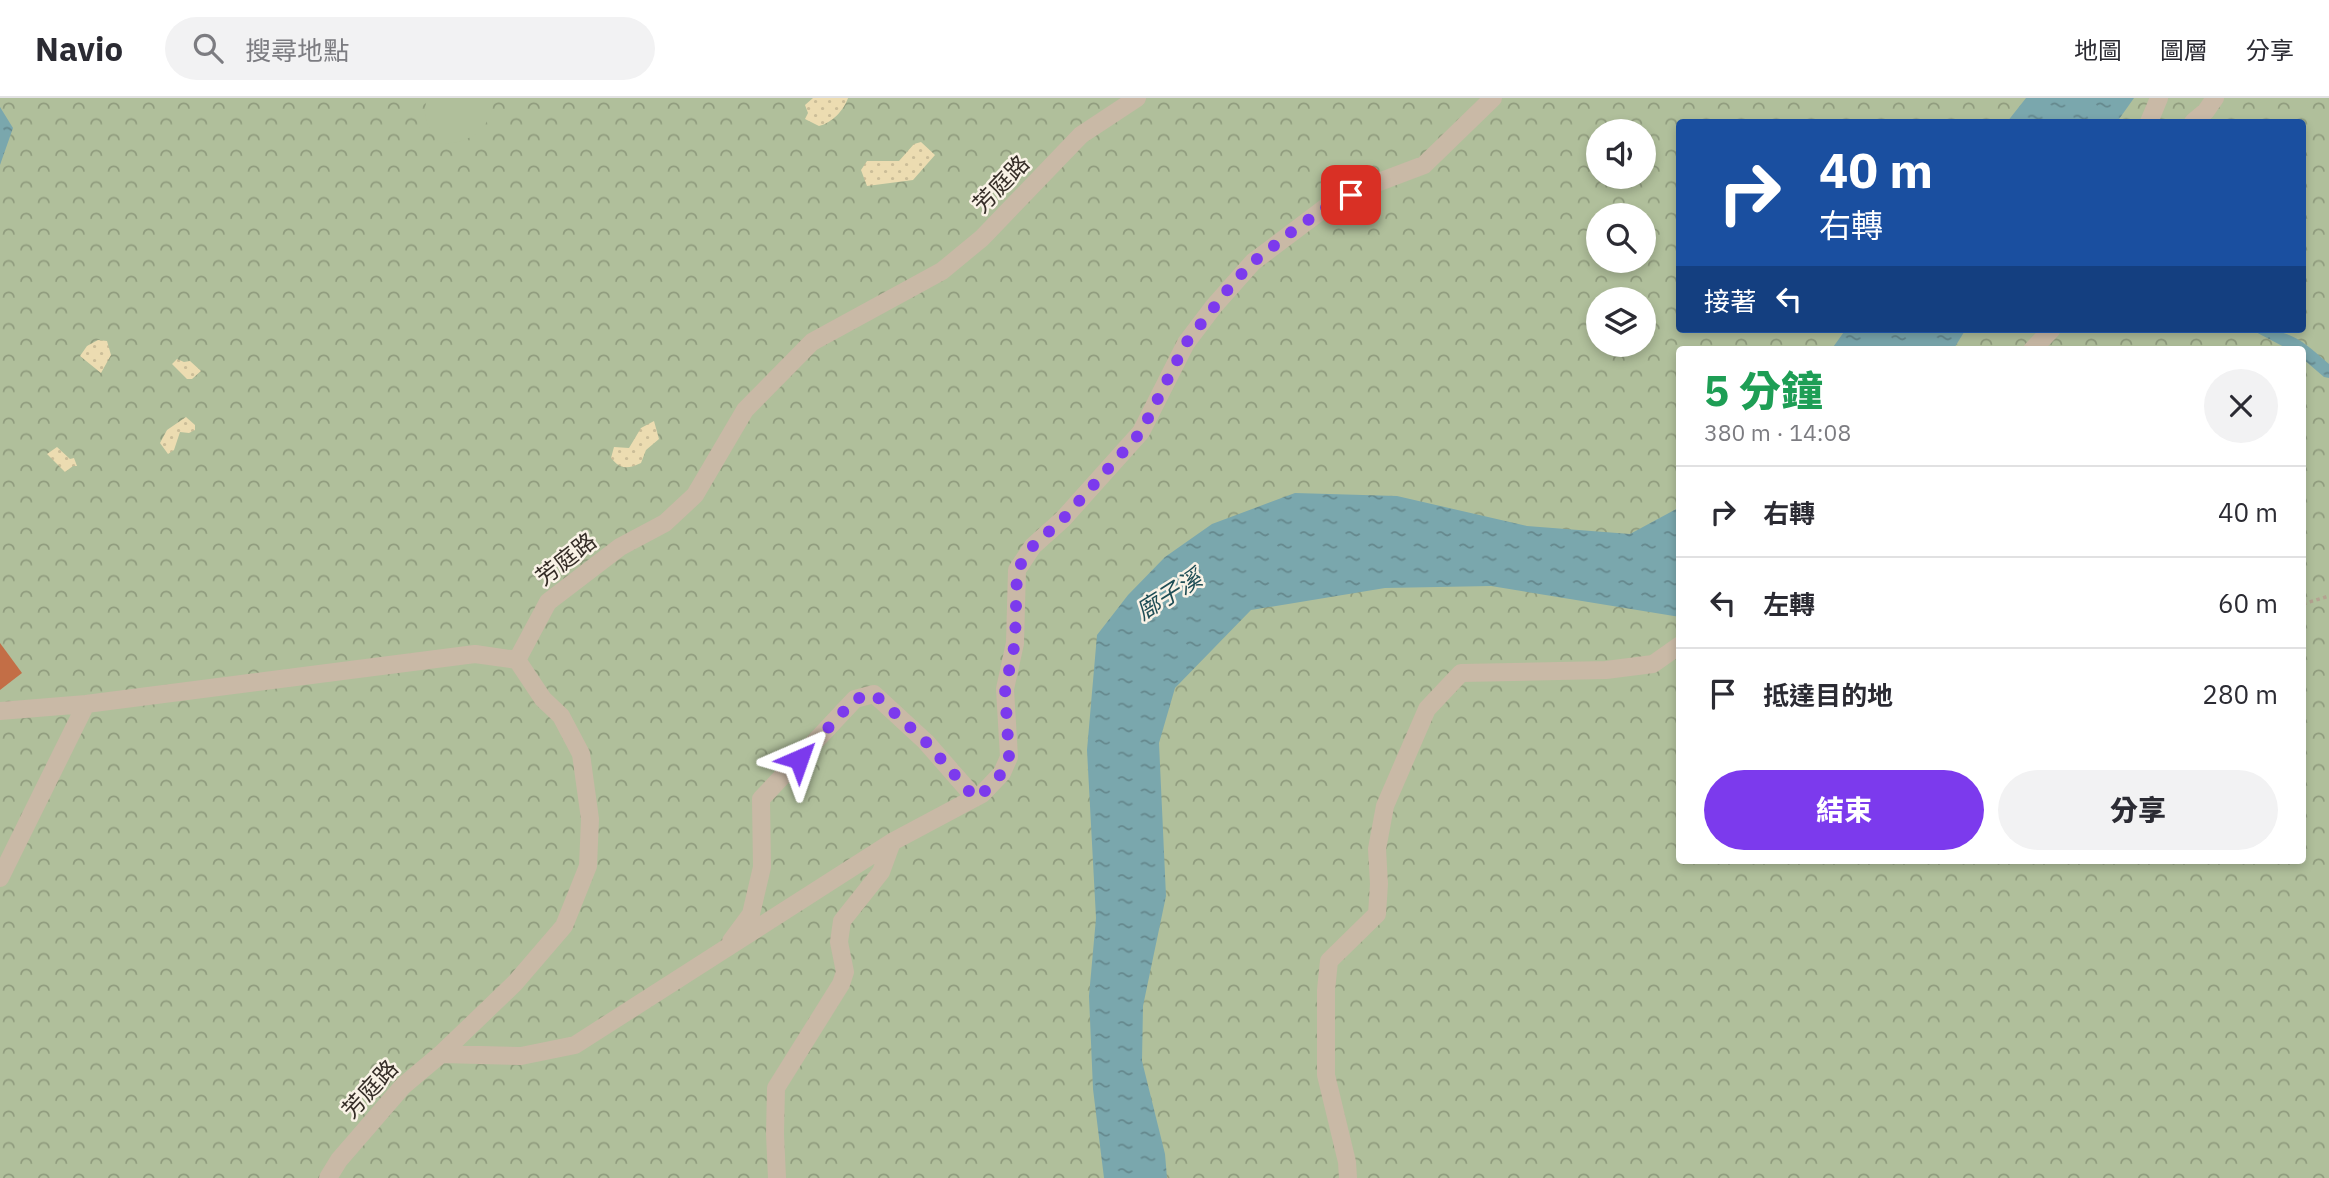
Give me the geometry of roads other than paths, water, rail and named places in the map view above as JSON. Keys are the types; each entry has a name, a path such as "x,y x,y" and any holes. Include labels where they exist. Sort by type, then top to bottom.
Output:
{"street":[{"name":"芳庭路","path":"328,1178 339,1160 403,1086 441,1054 515,983 564,926 588,866 590,819 581,754 561,716 543,699 517,660 548,602 620,547 665,523 695,495 745,410 812,342 942,271 982,238 1081,135 1136,98"},
{"path":"441,1054 521,1056 575,1045 892,842 982,794 1002,773 1009,757 1005,689 1015,643 1017,570 1033,546 1063,519 1141,432 1186,343 1253,262 1331,204 1424,165 1493,98"},
{"path":"2151,119 2159,98"},
{"path":"2197,119 2215,98"},
{"path":"2036,346 2048,333"},
{"path":"1348,1178 1347,1162 1326,1075 1326,990 1329,961 1377,914 1377,849 1385,806 1427,709 1461,673 1606,670 1653,664 1676,648"},
{"path":"0,711 86,704 474,654 517,660"},
{"path":"725,950 751,914 757,890 762,867 761,799 855,699 874,694 926,742 975,798"},
{"path":"0,878 86,704"},
{"path":"777,1178 776,1088 841,984 845,972 839,942 842,921 881,872 892,842"}],"water":[{"path":"2026,98 2134,98 2119,119 2009,119"},
{"path":"0,107 13,128 0,165"},
{"path":"1843,333 1964,333 1955,346 1834,346"},
{"path":"2258,333 2285,333 2302,342 2329,364 2329,378 2306,362 2306,346 2282,346"},
{"name":"廍子溪","path":"1295,493 1397,496 1527,526 1630,534 1676,509 1676,616 1491,586 1385,588 1251,610 1175,688 1159,743 1166,896 1143,1006 1142,1061 1165,1154 1167,1178 1104,1178 1093,1089 1089,996 1096,918 1087,750 1097,635 1128,595 1165,557 1212,524"}]}
